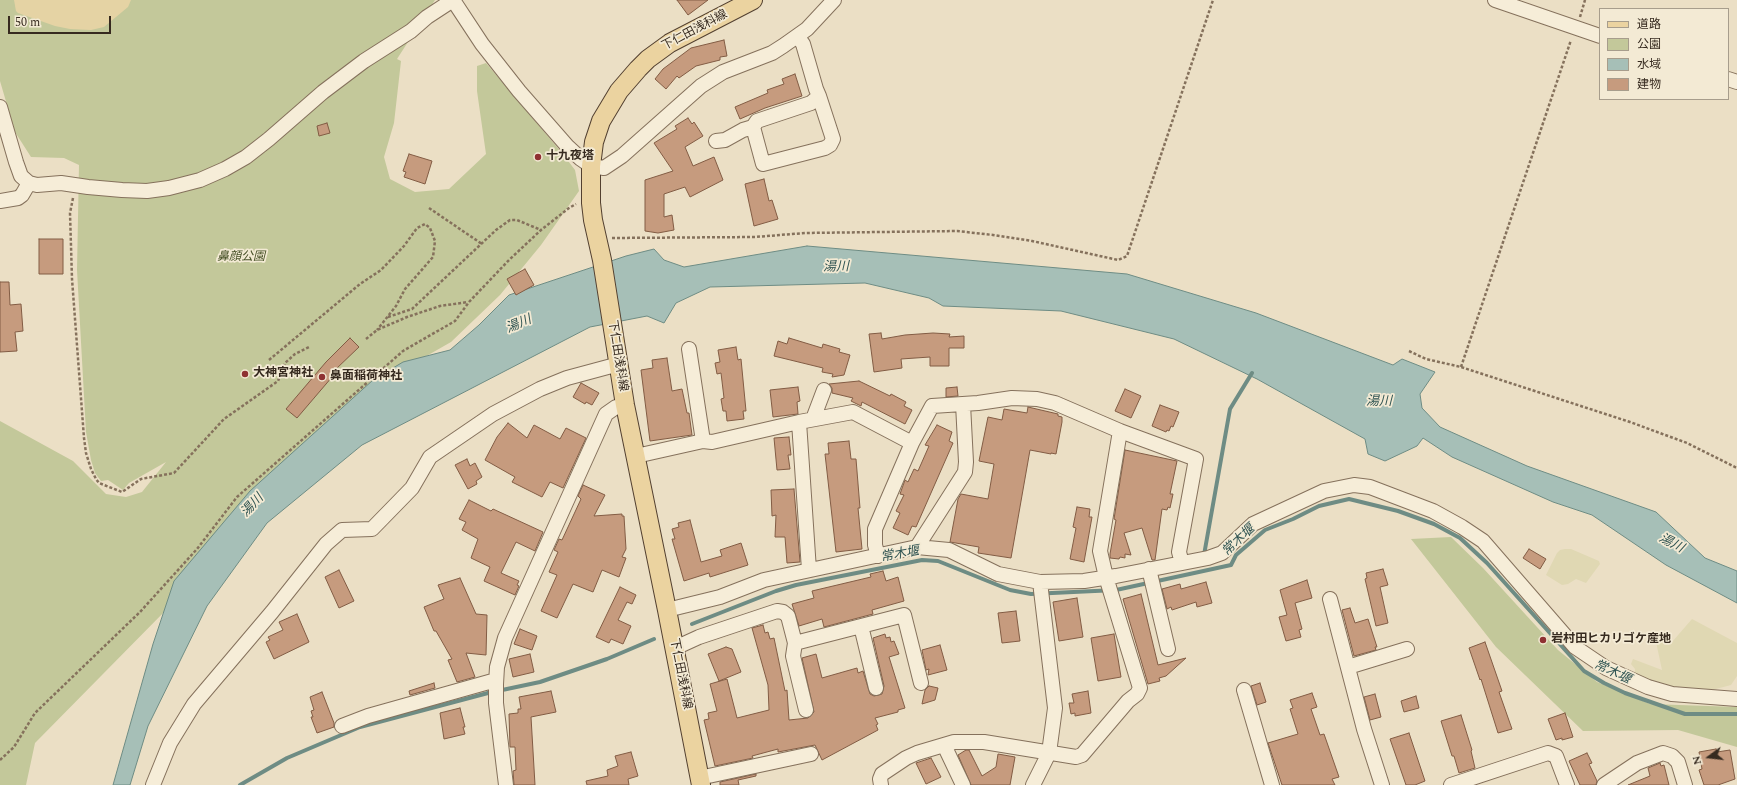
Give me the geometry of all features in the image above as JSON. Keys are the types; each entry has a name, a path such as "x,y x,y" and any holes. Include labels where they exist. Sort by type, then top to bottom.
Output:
{"main road":[{"name":"下仁田浅科線","path":"700,781 668,614 625,405 602,260 591,203 591,166 594,142 601,121 619,91 638,69 648,59 670,43 753,0"}],"street":[{"path":"0,107 21,176 30,183 38,185 61,183 122,190 147,190 177,186 200,180 225,169 246,157 323,92 364,61 411,31 427,17 453,0 482,44 519,91 568,147 591,166 604,168 611,164 690,94 713,77 735,66 772,53 798,37 834,0"},
{"path":"1495,0 1599,36"},
{"path":"753,127 763,164 825,148 830,145 832,139 816,89 804,44 798,37"},
{"path":"716,141 725,140 743,130 753,127 757,121 811,104 819,96"},
{"path":"0,201 18,198 22,195 30,183"},
{"path":"689,349 703,441"},
{"path":"153,785 170,743 194,704 272,612 326,544 342,530 372,529 412,488 430,457 492,414 540,389 618,360"},
{"path":"809,570 806,420 824,390"},
{"path":"878,556 875,545 875,529 912,443 932,406 1012,398 1056,403 1120,431 1196,459 1179,552 1182,562"},
{"path":"917,547 965,472 966,462 963,404"},
{"path":"506,785 496,686 496,667 505,638 606,414 616,407 625,405"},
{"path":"636,456 703,441 712,442 806,420 852,412 912,443"},
{"path":"881,785 880,779 882,774 887,770 917,753 954,742 984,742 1076,757 1082,755 1128,701 1137,694 1140,688 1100,551 1120,431"},
{"path":"668,614 720,597 764,580 917,547 949,550 998,574 1041,591 1084,581 1110,585 1152,577 1182,562 1202,559 1222,553 1252,524 1324,491 1354,485 1370,487 1433,511 1462,527 1483,541 1575,647 1606,668 1648,687 1672,694 1695,697 1736,697"},
{"path":"1152,577 1168,649"},
{"path":"1033,785 1050,753 1055,708 1041,591"},
{"path":"1330,599 1364,729 1382,785"},
{"path":"674,646 777,611 783,612 788,616 795,643 793,656 806,710"},
{"path":"795,643 904,615 920,683"},
{"path":"861,626 876,688"},
{"path":"1348,667 1407,649"},
{"path":"342,726 368,716 496,686"},
{"path":"1244,690 1272,785"},
{"path":"944,745 963,785"},
{"path":"1452,785 1548,753 1556,756 1567,785"},
{"path":"1604,785 1637,762 1662,753 1672,756 1678,762 1685,785"},
{"path":"700,781 810,754"}],"path":[{"path":"597,239 623,237 755,237 805,233 957,231 993,235 1032,242 1118,260 1127,256 1213,0"},
{"path":"1462,367 1576,28"},
{"path":"75,185 70,213 72,279 84,438 86,453 91,469 99,483 122,492 141,479 174,473 224,419 278,381 285,364 295,354 309,346"},
{"path":"0,760 14,747 35,713 140,612 197,549 237,497 403,351 455,321 469,302 541,230 576,204 591,203"},
{"path":"429,208 482,244"},
{"path":"388,317 412,309 496,230 510,220 517,220 541,230"},
{"path":"269,360 360,284 381,270 404,246 417,228 425,224 430,228 435,241 433,257 405,289 388,317 378,330"},
{"path":"366,338 393,322 440,306 469,302"},
{"path":"1409,351 1426,359 1462,367 1630,422 1687,443 1737,468"}],"shaded area":[{"path":"1571,549 1599,561 1600,564 1586,583 1576,579 1568,584 1562,585 1546,575 1557,553 1560,550"},
{"path":"1692,619 1737,643 1737,676 1731,685 1712,690 1687,691 1634,677 1635,669 1631,664 1633,659 1662,670 1655,637 1672,642"}],"green space":[{"name":"鼻顔公園","path":"0,0 435,0 397,59 401,61 394,123 384,157 390,179 415,192 449,189 486,154 477,91 477,66 486,63 575,170 579,191 541,245 500,295 451,342 374,386 169,607 35,743 26,785 0,785 0,421 73,461 106,494 126,497 142,492 166,462 129,483 123,490 108,480 101,481 95,473 86,432 77,270 79,165 64,158 31,157 15,132 0,81"},
{"path":"1451,537 1483,568 1558,650 1597,682 1650,704 1737,707 1737,747 1678,730 1583,731 1496,647 1411,539"}],"sand":[{"path":"14,0 131,0 128,7 104,27 91,30 70,29 55,26 18,13 16,11"}],"water":[{"name":"湯川","path":"807,246 1127,274 1256,313 1393,365 1402,359 1435,372 1420,394 1422,408 1440,427 1527,466 1656,512 1705,558 1737,571 1737,603 1666,565 1592,515 1553,502 1452,457 1423,438 1417,446 1385,461 1368,454 1365,439 1257,379 1174,339 1061,311 943,306 929,298 865,283 710,287 676,303 664,323 647,316 590,327 362,445 267,523 207,606 148,726 130,785 113,785 153,644 174,581 250,491 373,380 403,362 450,350 479,325 509,295 626,256 654,249 664,260 684,267"}],"building":[{"path":"677,0 708,0 688,15"},
{"path":"724,40 727,56 720,57 720,60 696,66 679,78 677,76 666,89 655,79 663,69 691,48"},
{"path":"795,74 802,96 765,108 740,119 735,107 768,93 767,90 784,84 782,79"},
{"path":"688,118 692,124 694,122 703,136 685,147 693,166 714,157 723,180 690,197 685,187 664,194 664,217 672,215 674,230 658,233 645,231 645,180 673,171 654,143 677,129 675,126"},
{"path":"327,123 330,133 319,136 317,126"},
{"path":"409,154 432,161 425,184 404,177 406,172 403,171"},
{"path":"764,179 769,201 772,200 778,219 754,226 745,184"},
{"path":"39,239 63,239 63,274 39,274"},
{"path":"525,269 534,285 516,295 507,279"},
{"path":"0,282 9,282 10,305 21,304 23,331 15,332 17,351 0,352"},
{"path":"881,333 882,339 905,335 933,333 950,334 949,337 964,336 964,348 949,348 949,366 930,366 930,357 901,359 902,368 874,372 869,334"},
{"path":"350,338 359,347 336,369 338,370 297,418 286,409 326,362"},
{"path":"789,338 822,348 823,344 840,349 839,352 850,355 844,375 832,377 833,374 822,372 823,368 774,356 778,341 787,344"},
{"path":"736,347 738,360 741,359 746,411 743,411 744,419 727,421 726,411 723,411 721,399 724,398 721,373 717,374 715,363 720,362 718,350"},
{"path":"667,358 672,391 682,389 687,413 689,413 692,435 650,441 641,370 653,368 652,360"},
{"path":"859,381 906,402 904,406 912,410 905,424 862,402 861,406 851,401 853,398 832,393 832,388 829,384"},
{"path":"581,383 599,393 592,405 586,402 585,404 573,397"},
{"path":"798,387 800,401 797,402 798,414 773,417 770,390"},
{"path":"957,387 958,396 946,397 946,388"},
{"path":"1125,389 1141,396 1131,418 1115,411"},
{"path":"1160,405 1179,412 1173,427 1171,426 1169,431 1167,430 1166,432 1152,426"},
{"path":"1028,407 1058,414 1058,416 1062,417 1062,422 1056,454 1030,450 1011,558 978,553 979,547 950,542 958,499 961,494 988,499 994,464 979,461 988,417 1002,420 1004,409 1027,413"},
{"path":"508,423 527,438 534,425 560,439 566,428 586,438 563,488 550,482 542,497 512,482 515,477 485,460 497,437"},
{"path":"937,425 952,432 949,441 953,443 916,527 912,526 908,535 893,528 900,513 896,511 904,495 900,494 905,480 908,482 914,469 918,471 929,446 925,445"},
{"path":"789,437 791,455 788,455 790,469 777,470 774,438"},
{"path":"849,441 851,459 856,459 860,508 858,508 862,549 836,552 825,454 829,454 828,443"},
{"path":"1125,450 1177,461 1170,494 1173,494 1170,508 1168,507 1167,510 1162,509 1155,560 1152,560 1142,528 1124,533 1131,555 1125,554 1125,558 1120,557 1119,559 1110,558 1116,520 1114,519"},
{"path":"467,459 470,466 475,463 482,477 476,481 477,484 468,489 455,465"},
{"path":"583,485 605,495 594,516 622,514 622,516 624,516 626,549 622,557 626,558 619,577 602,570 593,592 573,584 557,618 541,611 557,575 549,572 558,552 554,550 559,539 562,540 581,499 578,496"},
{"path":"794,489 800,562 787,563 785,537 775,537 776,515 772,516 771,490"},
{"path":"469,500 491,511 493,509 543,532 535,551 516,542 501,573 519,581 517,585 519,586 515,595 484,581 490,567 471,558 478,539 462,530 466,522 459,519"},
{"path":"1077,507 1090,509 1089,517 1092,517 1084,562 1070,559 1076,528 1073,527"},
{"path":"690,520 701,562 722,556 720,550 741,543 748,565 710,577 709,573 684,581 672,539 675,539 672,529 679,527 678,523"},
{"path":"1529,549 1546,559 1540,569 1523,558"},
{"path":"1383,569 1388,585 1380,587 1388,623 1376,626 1365,579 1367,578 1366,573"},
{"path":"339,570 354,601 339,608 325,577"},
{"path":"883,571 886,581 898,577 904,601 872,610 873,614 824,627 822,619 799,626 792,604 814,598 812,591 871,577 870,574"},
{"path":"460,578 476,614 487,615 486,655 466,653 475,677 457,682 448,660 452,659 436,631 434,631 424,607 444,599 438,585"},
{"path":"1307,580 1312,598 1295,603 1302,629 1299,630 1301,637 1286,641 1279,617 1287,615 1280,590"},
{"path":"1206,582 1212,603 1197,607 1196,602 1172,610 1171,607 1167,609 1162,589 1180,584 1181,589"},
{"path":"620,587 636,595 632,604 627,602 618,620 631,626 623,644 611,639 609,643 596,637"},
{"path":"1141,594 1158,665 1186,658 1166,676 1159,678 1160,681 1148,684 1123,599"},
{"path":"1077,598 1083,637 1059,641 1053,602"},
{"path":"1350,608 1355,623 1368,619 1377,647 1375,647 1376,650 1354,656 1342,610"},
{"path":"1016,611 1020,641 1002,643 998,613"},
{"path":"297,614 309,642 274,659 266,642 270,640 268,637 283,630 279,622"},
{"path":"763,625 765,633 768,632 770,639 774,638 785,691 787,690 789,720 808,718 814,712 802,658 816,654 822,678 857,668 858,673 863,671 870,694 874,696 882,694 884,686 873,638 885,634 886,638 890,637 891,642 894,641 899,654 889,657 905,708 898,710 898,712 875,718 878,724 876,725 878,730 822,760 815,745 778,752 778,749 752,756 753,758 715,766 704,720 709,719 708,713 717,711 710,684 727,679 737,718 769,710 768,685 752,628"},
{"path":"520,629 537,636 532,650 514,644"},
{"path":"1114,634 1121,677 1098,681 1091,638"},
{"path":"1485,642 1502,691 1499,692 1512,729 1498,733 1481,679 1480,680 1469,648"},
{"path":"940,645 947,670 928,675 929,669 926,670 922,650"},
{"path":"726,647 732,649 741,672 719,681 708,654"},
{"path":"530,654 534,672 513,677 509,659"},
{"path":"434,683 435,688 410,695 409,691"},
{"path":"1260,683 1266,702 1257,705 1251,686"},
{"path":"929,686 938,688 935,700 922,704 925,690"},
{"path":"551,691 556,712 531,717 535,785 514,785 513,771 516,770 515,747 510,747 509,714 518,713 518,709 521,709 519,697"},
{"path":"1088,691 1091,713 1075,716 1075,713 1071,714 1069,703 1074,703 1072,694"},
{"path":"322,692 334,723 334,727 317,733 311,717 313,717 311,711 314,710 310,697"},
{"path":"1312,693 1317,707 1311,709 1320,735 1324,734 1339,777 1332,779 1335,785 1282,785 1268,743 1298,734 1290,709 1293,708 1290,700"},
{"path":"1375,694 1381,717 1370,720 1364,697"},
{"path":"1416,696 1419,708 1404,712 1401,701"},
{"path":"460,708 465,727 463,727 465,734 444,739 440,713"},
{"path":"1565,713 1573,737 1556,740 1548,719"},
{"path":"1461,715 1472,750 1475,768 1459,773 1441,721"},
{"path":"1409,733 1425,781 1415,785 1406,785 1390,739"},
{"path":"1716,749 1717,752 1730,750 1735,779 1718,785 1704,785 1699,770 1702,769 1699,752"},
{"path":"966,750 969,750 982,776 996,767 998,754 1015,757 1010,785 971,785 958,755"},
{"path":"631,752 638,776 628,779 629,785 587,785 586,781 608,776 607,770 618,766 615,756"},
{"path":"1587,753 1592,763 1589,764 1597,781 1596,785 1580,785 1569,761"},
{"path":"931,758 941,777 926,784 916,763"},
{"path":"1660,763 1661,766 1664,765 1669,785 1628,785 1650,776 1648,768"},
{"path":"756,774 756,776 738,780 739,785 720,785 720,782"}],"waterway":[{"path":"1204,555 1230,409 1252,373"},
{"name":"常木堰","path":"692,624 776,591 796,585 922,560 938,561 1010,590 1031,594 1116,590 1231,565 1236,555 1265,530 1293,519 1319,506 1349,499 1398,511 1434,524 1460,538 1487,563 1584,671 1604,683 1625,693 1685,714 1737,714"},
{"path":"240,785 287,758 360,727 488,693 540,682 607,659 654,639"}],"place":[{"name":"十九夜塔","path":"538,157"},
{"name":"大神宮神社","path":"245,374"},
{"name":"鼻面稲荷神社","path":"322,377"},
{"name":"岩村田ヒカリゴケ産地","path":"1543,640"}]}
